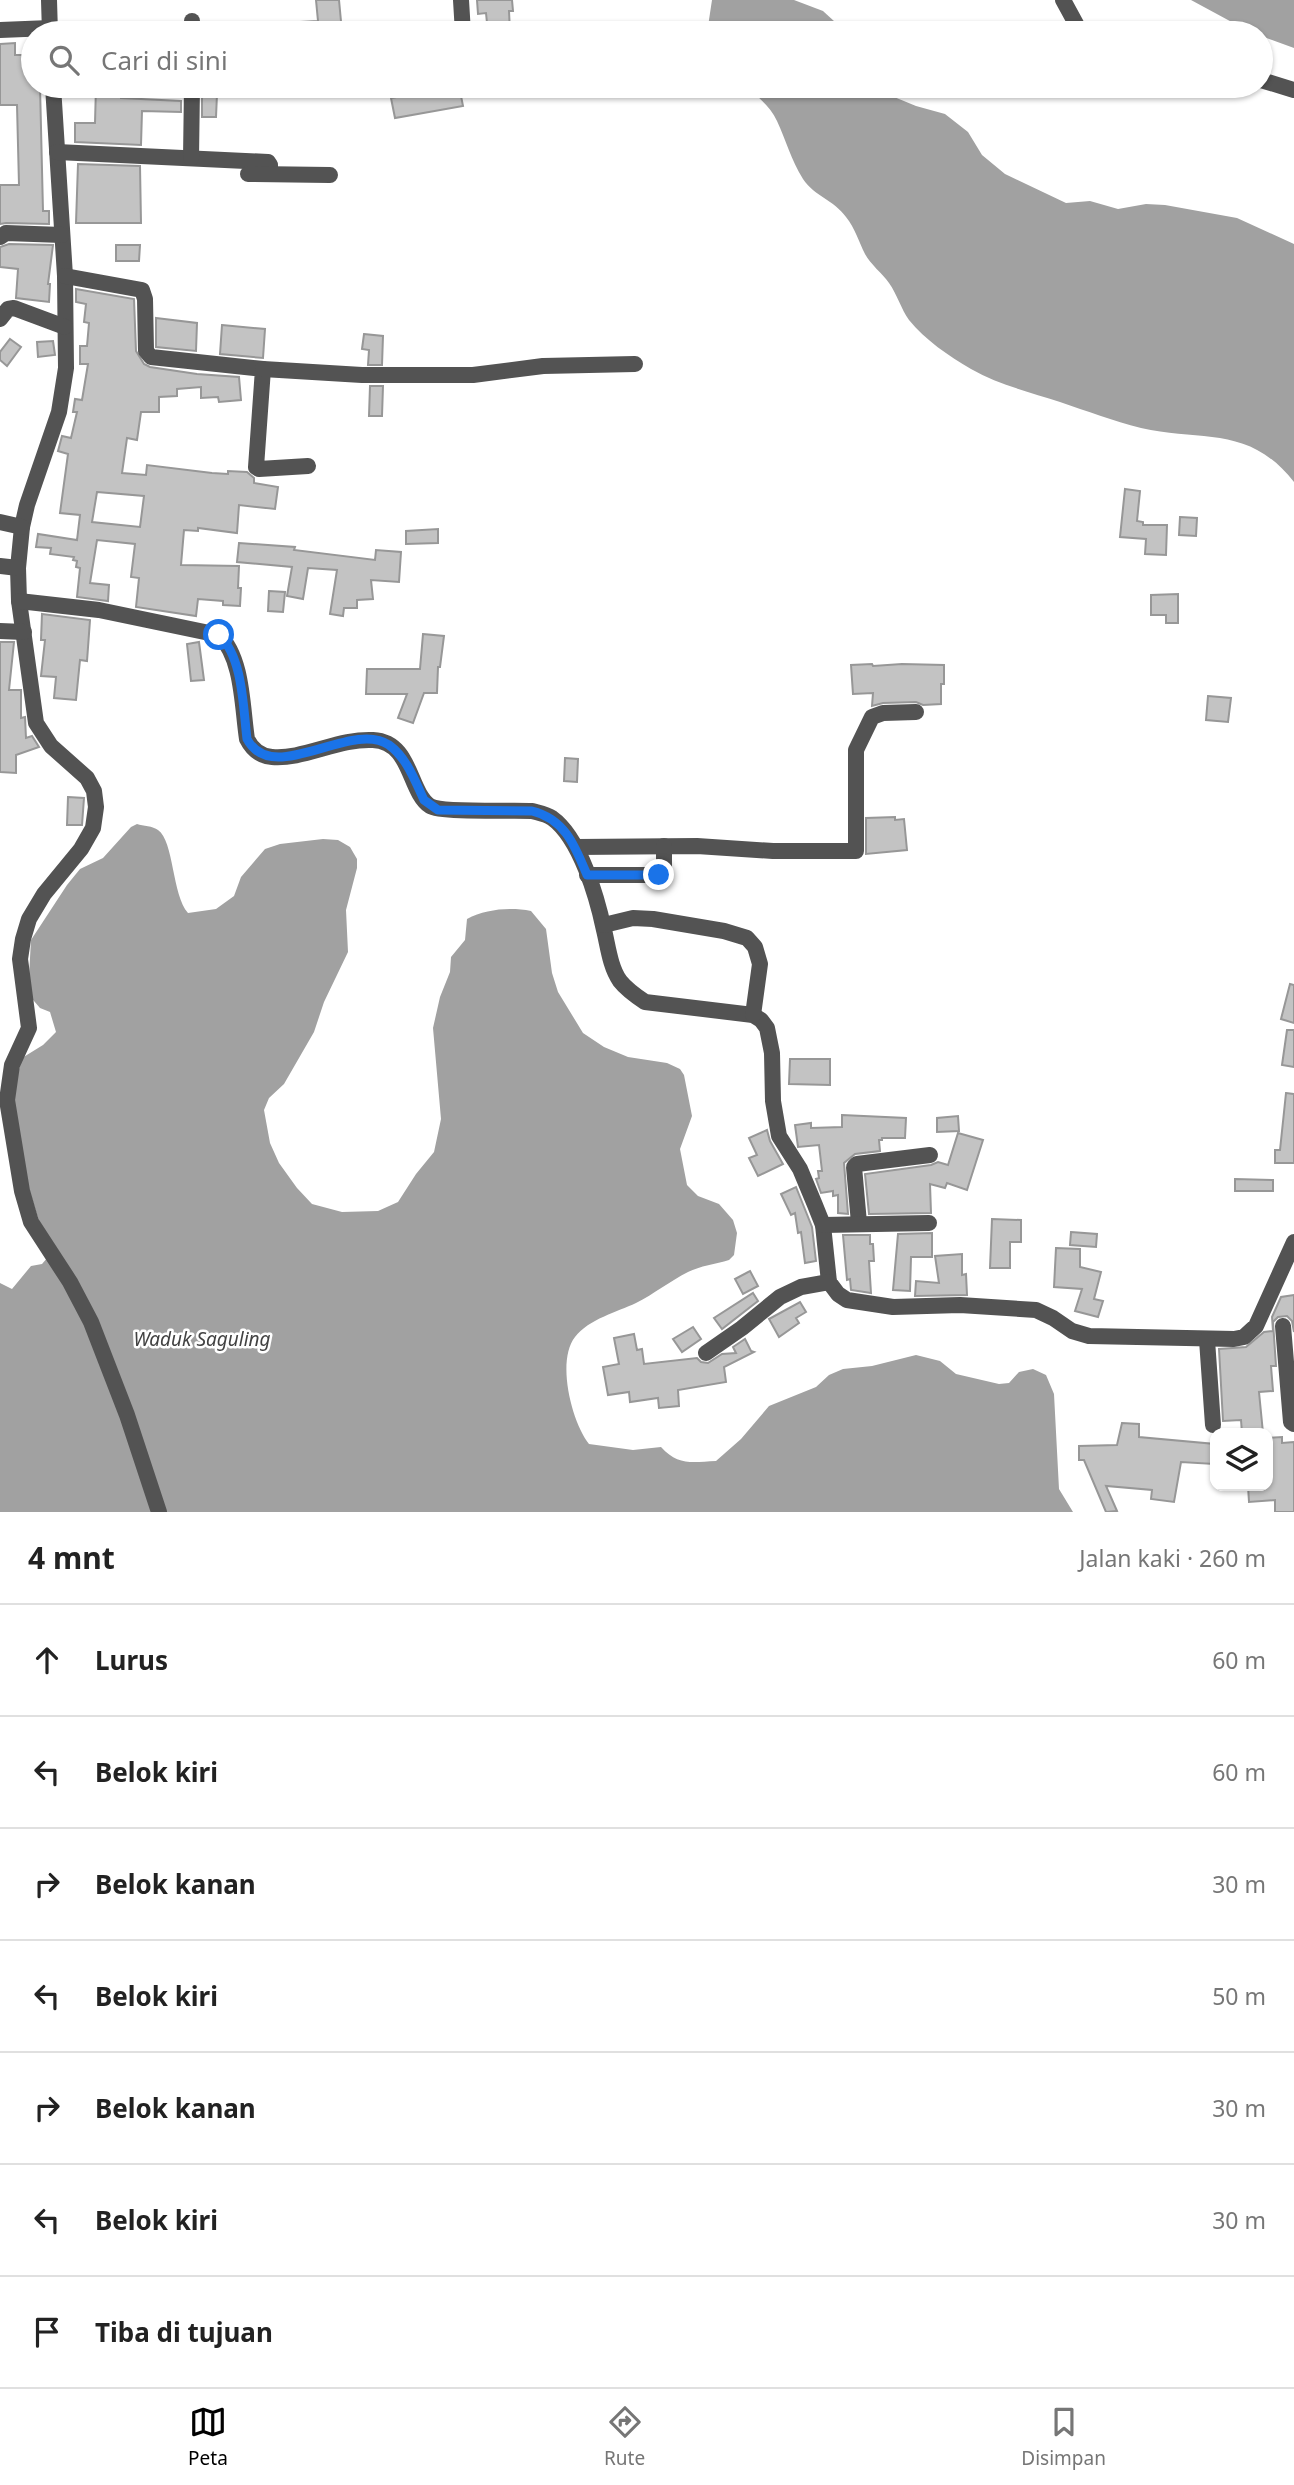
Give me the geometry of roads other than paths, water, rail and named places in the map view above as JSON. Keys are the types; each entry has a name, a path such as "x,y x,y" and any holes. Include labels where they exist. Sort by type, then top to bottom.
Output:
{"street":[{"path":"49,0 50,21"},
{"path":"461,0 462,21"},
{"path":"1063,0 1074,21"},
{"path":"0,30 21,30"},
{"path":"1273,84 1294,90"},
{"path":"54,98 65,276 66,368 61,402 22,527 18,568 19,601 36,723 51,746 87,778 96,797 93,828 81,849 44,894 29,919 23,939 20,959 29,1028 12,1065 7,1100 22,1191 31,1222 70,1282 91,1322 127,1415 159,1512"},
{"path":"191,158 192,98"},
{"path":"57,152 191,158 253,168 268,162 270,174 330,175"},
{"path":"0,237 6,233 62,235"},
{"path":"65,276 142,290 145,299 146,351 151,356 262,369 362,375 473,374 543,366 635,364"},
{"path":"0,319 8,309 15,308 65,327"},
{"path":"262,369 256,467 308,466"},
{"path":"0,522 22,527"},
{"path":"0,566 18,568"},
{"path":"19,601 99,610 219,635 226,641 235,660 247,739 252,748 262,755 286,756 359,740 375,740 387,743 402,758 429,806 438,810 532,811 546,814 565,830 576,847 587,875 604,925 613,966 620,981 632,993 645,1002 753,1015 767,1028 772,1053 773,1101 778,1132 800,1168 822,1225 829,1282 838,1294 847,1300 893,1307 960,1306 1036,1310 1054,1318 1072,1331 1089,1336 1207,1340 1244,1337 1256,1326 1291,1251"},
{"path":"0,631 24,632"},
{"path":"576,847 697,846 774,851 856,851 856,750 862,733 872,717 883,713 916,712"},
{"path":"587,875 659,875 664,867 664,846"},
{"path":"604,925 634,918 653,919 724,931 747,938 755,947 760,964 753,1015"},
{"path":"859,1223 855,1167 857,1164 930,1155"},
{"path":"822,1225 929,1223"},
{"path":"706,1353 780,1297 801,1287 829,1282"},
{"path":"1256,1326 1289,1326 1291,1422 1294,1424"},
{"path":"1207,1340 1213,1425"}],"water":[{"path":"712,0 794,0 823,11 834,21 709,21"},
{"path":"1191,0 1294,0 1294,48 1273,40 1273,21 1230,21"},
{"path":"758,98 897,98 945,114 968,132 982,155 1005,174 1066,203 1090,201 1118,209 1146,204 1165,205 1237,218 1294,244 1294,482 1260,451 1242,444 1224,439 1141,428 1120,422 992,380 946,353 909,320 889,283 870,262 841,211 803,179 774,116"},
{"name":"Waduk Saguling","path":"137,824 156,829 163,836 179,894 188,913 216,909 234,896 241,877 265,849 280,844 338,840 350,847 357,859 346,910 348,952 324,1002 314,1032 284,1084 269,1098 264,1110 270,1143 279,1163 312,1204 342,1212 378,1211 398,1202 434,1152 441,1119 433,1028 440,997 450,972 451,957 465,940 467,919 482,913 515,909 531,911 546,929 552,973 558,992 583,1033 604,1047 628,1057 667,1063 680,1069 684,1075 692,1116 680,1149 687,1185 698,1196 719,1204 733,1220 737,1233 734,1255 729,1260 688,1272 636,1303 595,1321 575,1337 569,1348 567,1361 568,1392 577,1422 589,1444 633,1450 661,1447 680,1460 716,1461 741,1439 769,1406 816,1387 829,1375 843,1369 872,1366 916,1355 940,1361 956,1374 999,1384 1009,1383 1019,1372 1033,1369 1046,1375 1054,1394 1059,1489 1073,1512 0,1512 0,1283 12,1289 31,1266 42,1264 48,1257 20,1156 12,1114 14,1090 22,1058 43,1045 56,1032 50,1012 40,1008 28,994 31,940 80,869 103,858 131,827"}]}
